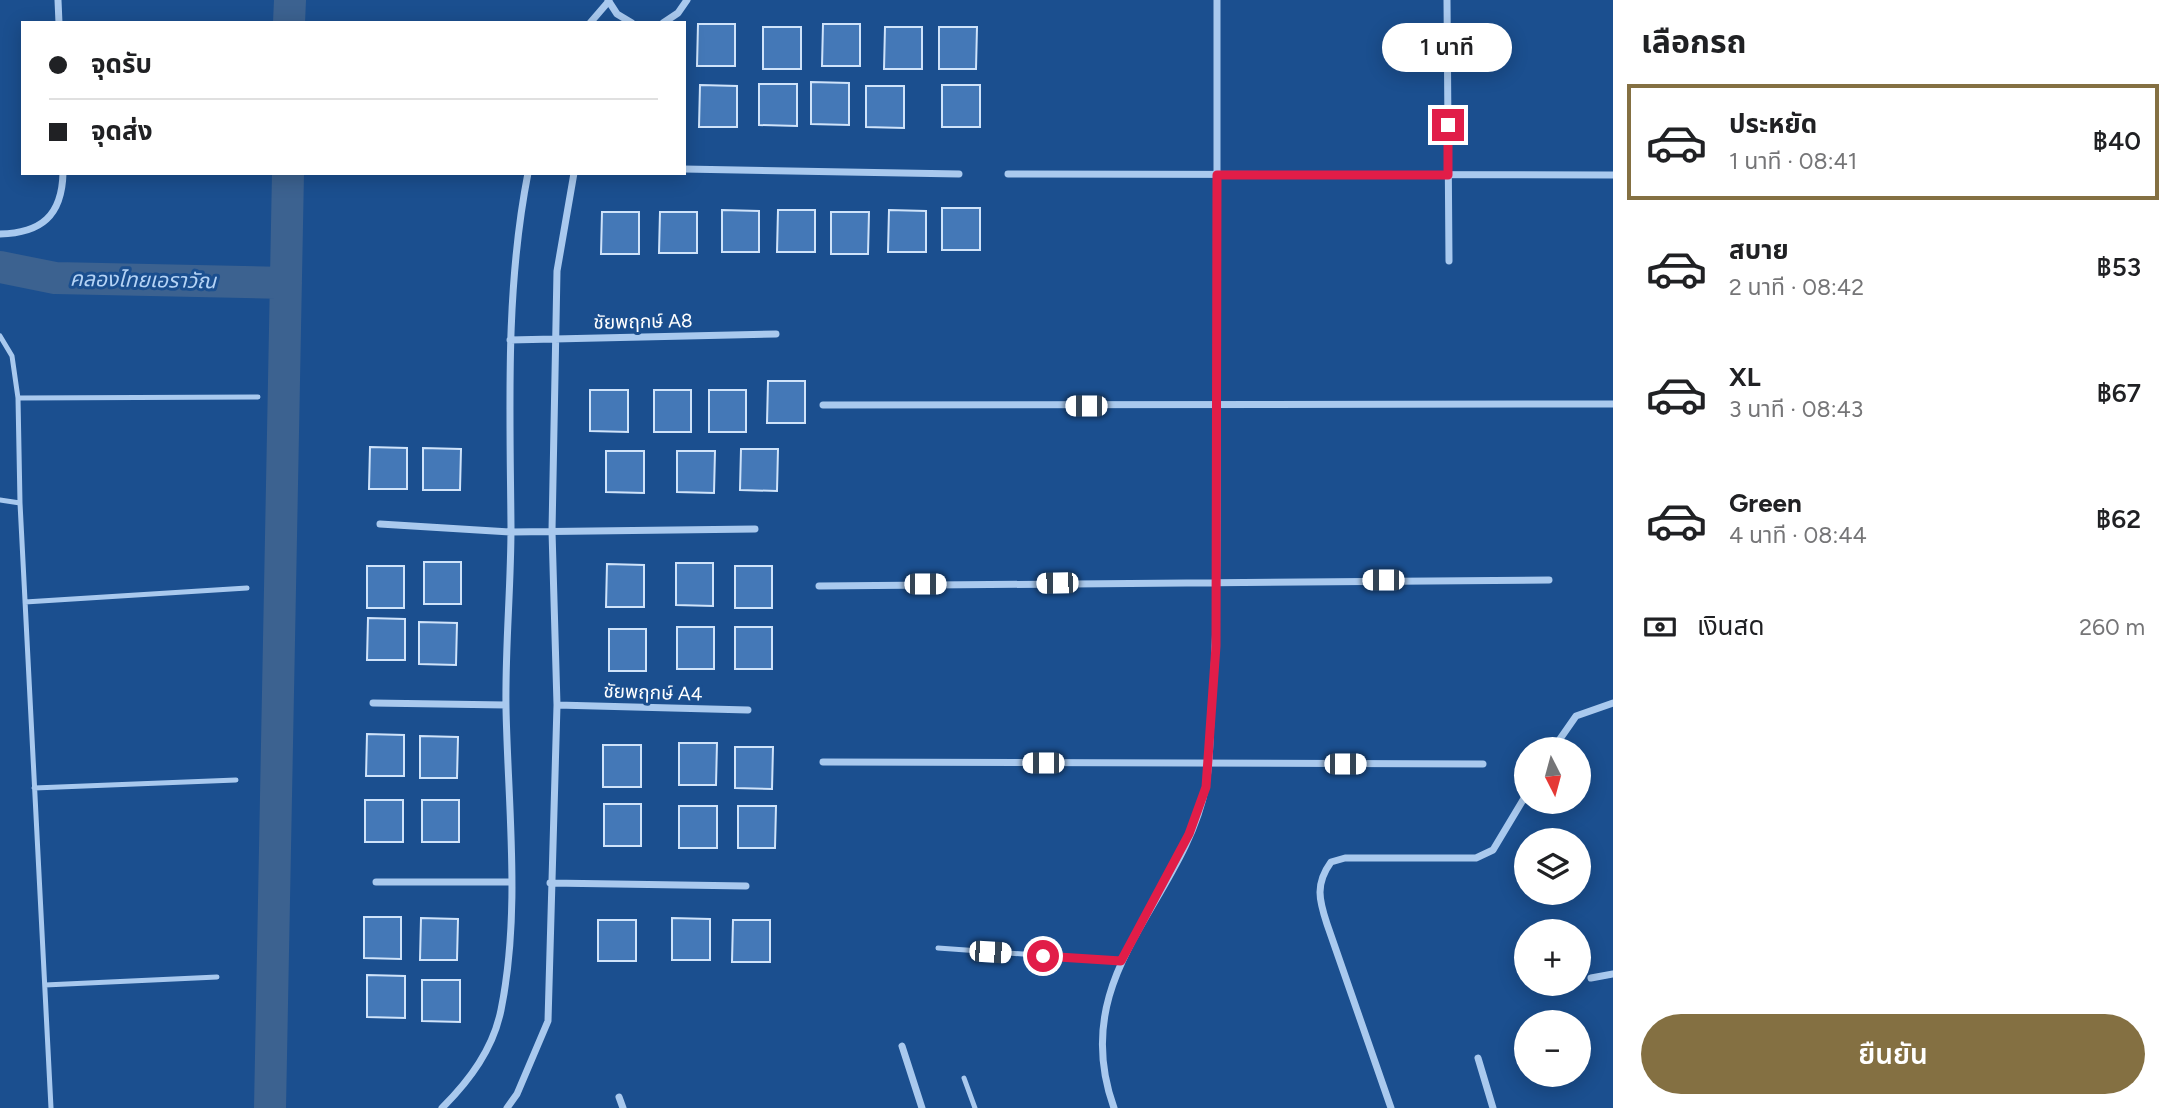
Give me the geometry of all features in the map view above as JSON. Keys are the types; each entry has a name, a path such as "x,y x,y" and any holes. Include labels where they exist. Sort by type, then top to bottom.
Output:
{"street":[{"path":"58,0 59,21"},
{"path":"666,21 678,13 687,0"},
{"path":"1114,1108 1104,1079 1104,1032 1113,981 1189,834 1206,787 1216,646 1217,581 1217,0"},
{"path":"1447,0 1449,261"},
{"path":"592,21 609,1 617,14 629,21"},
{"path":"686,169 959,174"},
{"path":"1008,174 1613,175"},
{"path":"0,234 18,234 39,228 54,212 63,175"},
{"path":"442,1108 484,1059 501,1012 511,930 506,705 511,532 510,340 515,253 528,175"},
{"path":"507,1108 517,1094 548,1021 556,705 552,531 556,271 574,175"},
{"name":"ชัยพฤกษ์ A8","path":"510,340 776,334"},
{"path":"823,405 1613,404"},
{"path":"380,524 511,532 755,528"},
{"path":"819,586 1549,580"},
{"path":"373,703 506,705"},
{"path":"1561,737 1576,716 1613,703"},
{"name":"ชัยพฤกษ์ A4","path":"556,705 748,710"},
{"path":"823,762 1483,764"},
{"path":"1391,1108 1319,900 1319,883 1331,862 1345,858 1476,858 1493,850 1515,814"},
{"path":"376,883 511,883"},
{"path":"550,883 746,886"},
{"path":"1591,978 1613,974"},
{"path":"902,1046 922,1108"},
{"path":"1478,1058 1493,1108"},
{"path":"619,1097 623,1108"}],"lane":[{"path":"0,336 12,356 18,398 20,503 51,1108"},
{"path":"18,398 258,397"},
{"path":"0,500 20,503"},
{"path":"25,602 247,588"},
{"path":"34,788 236,780"},
{"path":"938,948 1121,961"},
{"path":"45,985 217,977"},
{"path":"964,1078 975,1108"}],"building":[{"path":"698,24 735,24 735,66 697,66"},
{"path":"823,24 860,24 860,66 822,66"},
{"path":"763,27 801,27 801,69 763,69"},
{"path":"885,27 922,27 922,69 884,69"},
{"path":"939,27 977,27 976,69 939,69"},
{"path":"811,82 849,83 849,125 811,124"},
{"path":"759,84 797,84 797,126 759,125"},
{"path":"700,85 737,86 737,127 699,127"},
{"path":"942,85 980,85 980,127 942,127"},
{"path":"866,86 904,86 904,128 866,127"},
{"path":"942,208 980,208 980,250 942,250"},
{"path":"722,210 759,211 759,252 722,252"},
{"path":"778,210 815,210 815,252 777,252"},
{"path":"889,210 926,211 926,252 888,252"},
{"path":"602,212 639,212 639,254 601,254"},
{"path":"660,212 697,212 697,253 659,253"},
{"path":"831,212 869,212 868,254 831,254"},
{"path":"768,381 805,381 805,423 767,423"},
{"path":"590,390 628,390 628,432 590,431"},
{"path":"654,390 691,390 691,432 654,432"},
{"path":"709,390 746,390 746,432 709,432"},
{"path":"370,447 407,448 407,489 369,489"},
{"path":"423,448 461,449 460,490 423,490"},
{"path":"741,449 778,449 777,491 740,490"},
{"path":"606,451 644,451 644,493 606,492"},
{"path":"677,451 715,451 714,493 677,492"},
{"path":"424,562 461,562 461,604 424,604"},
{"path":"676,563 713,563 713,606 676,605"},
{"path":"607,564 644,565 644,607 606,607"},
{"path":"367,566 404,566 404,608 367,608"},
{"path":"735,566 772,566 772,608 735,608"},
{"path":"368,618 405,619 405,660 367,660"},
{"path":"419,622 457,623 456,665 419,664"},
{"path":"677,627 714,627 714,669 677,669"},
{"path":"735,627 772,627 772,669 735,669"},
{"path":"609,629 646,629 646,671 609,671"},
{"path":"367,734 404,735 404,776 366,776"},
{"path":"420,736 458,737 457,778 420,778"},
{"path":"679,743 717,743 716,785 679,785"},
{"path":"603,745 641,745 641,787 603,787"},
{"path":"735,747 773,747 772,789 735,788"},
{"path":"365,800 403,800 403,842 365,842"},
{"path":"422,800 459,800 459,842 422,842"},
{"path":"604,804 641,804 641,846 604,846"},
{"path":"679,806 717,806 717,848 679,848"},
{"path":"738,806 776,806 775,848 738,848"},
{"path":"364,917 401,917 401,959 364,958"},
{"path":"421,918 458,919 457,960 420,960"},
{"path":"672,918 710,919 710,960 672,960"},
{"path":"598,920 636,920 636,961 598,961"},
{"path":"733,920 770,920 770,962 732,962"},
{"path":"367,975 405,976 405,1018 367,1017"},
{"path":"422,980 460,980 460,1022 422,1021"}],"waterway":[{"path":"289,21 290,0"},
{"path":"270,1108 288,175"},
{"name":"คลองไทยเอราวัณ","path":"0,267 55,278 286,283"}],"route":[{"path":"1043,956 1121,961 1189,834 1206,787 1216,646 1217,175 1448,175 1448,125"}]}
